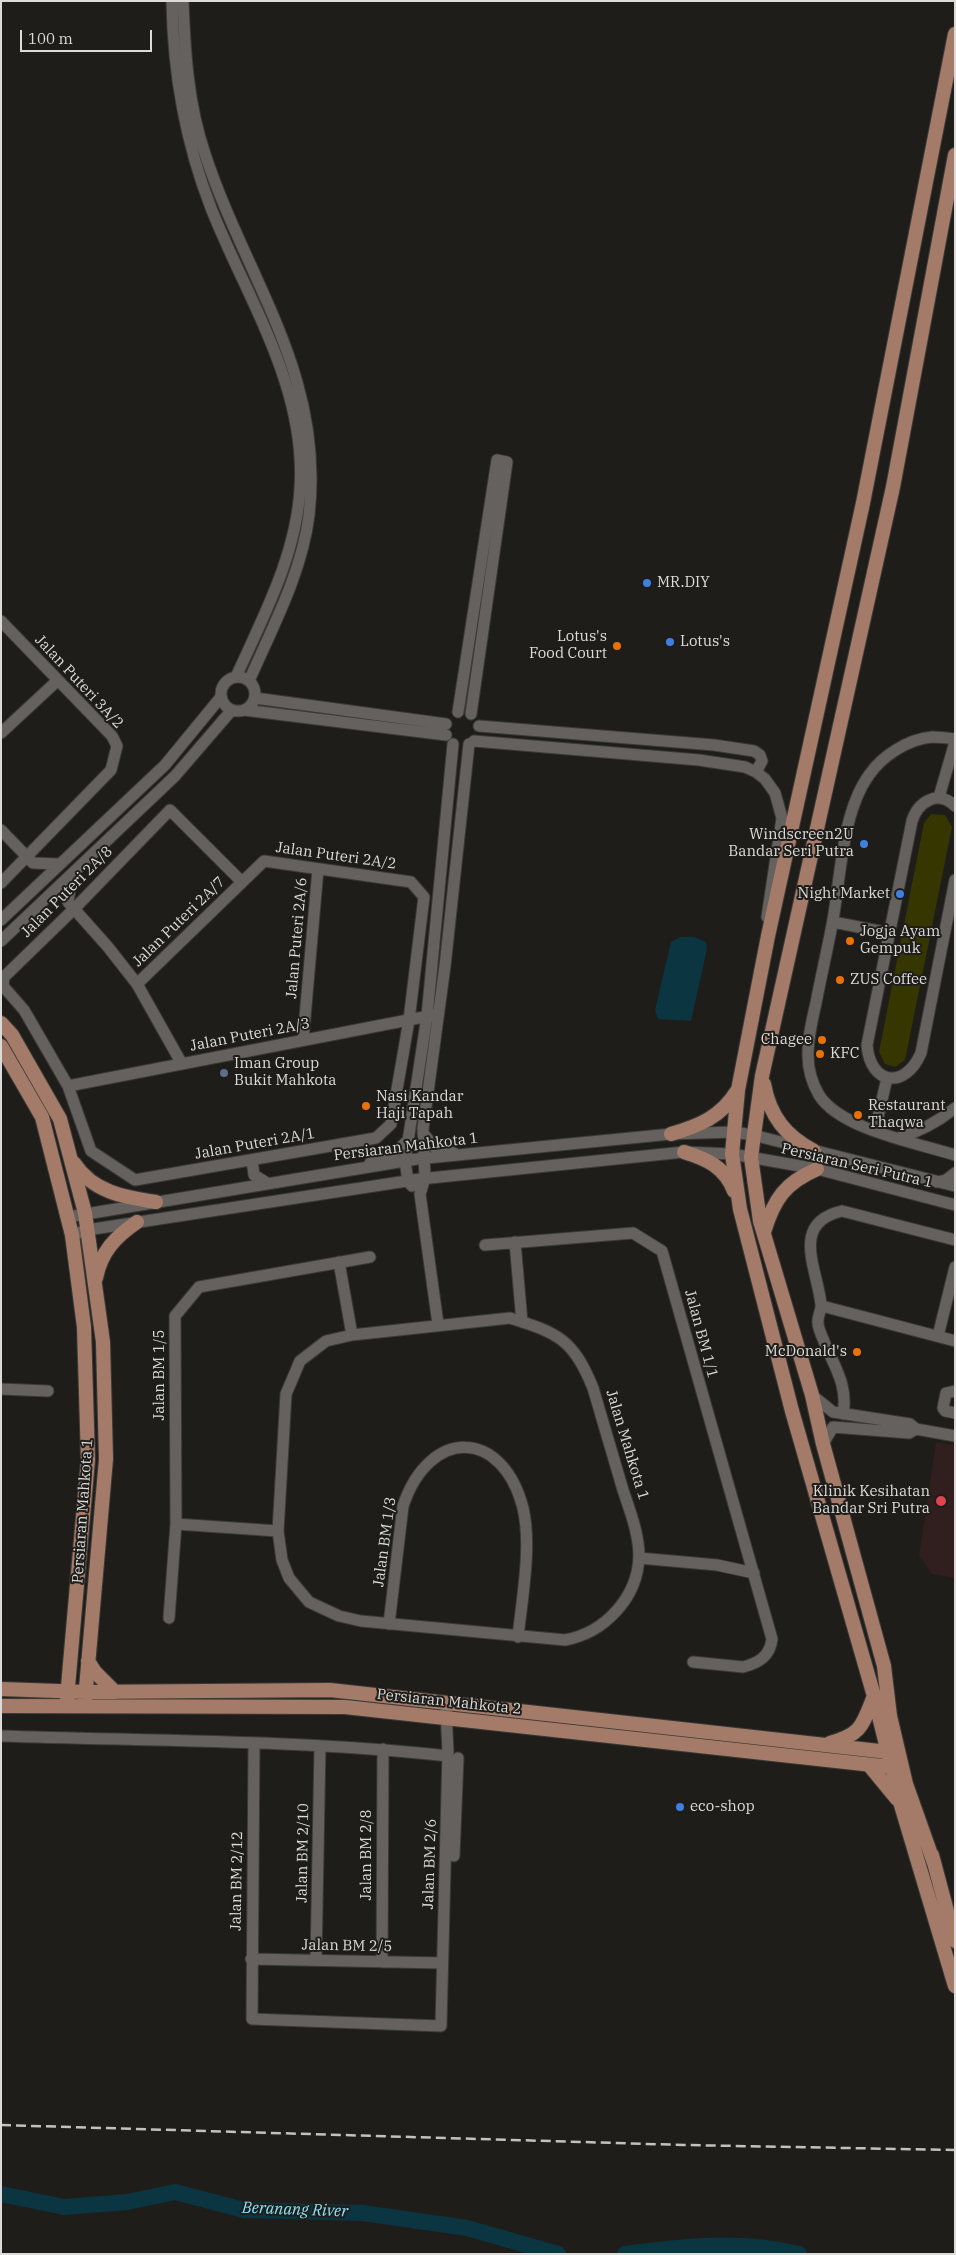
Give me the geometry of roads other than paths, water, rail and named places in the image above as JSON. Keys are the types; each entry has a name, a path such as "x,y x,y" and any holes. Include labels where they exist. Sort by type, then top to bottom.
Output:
{"main road":[{"path":"740,1208 732,1154 738,1090 768,936 863,503 955,34"},
{"path":"955,155 894,487 762,1076 753,1134 752,1157 764,1232 812,1395 823,1444 884,1666 888,1688 955,1941"},
{"name":"Persiaran Mahkota 1","path":"1,1024 12,1035 60,1119 84,1213 103,1342 106,1459 85,1699"},
{"name":"Persiaran Mahkota 1","path":"1,1046 42,1117 72,1234 84,1327 88,1460 67,1690 68,1706"},
{"path":"762,1076 767,1100 772,1113 782,1128 796,1141 814,1151"},
{"path":"671,1134 704,1122 717,1115 729,1104 738,1090"},
{"path":"684,1152 708,1159 718,1166 732,1186 740,1208 792,1411 874,1696 893,1760 934,1863"},
{"path":"70,1156 81,1174 107,1192 156,1202"},
{"path":"764,1232 775,1203 784,1190 794,1181 817,1169"},
{"path":"94,1284 99,1263 108,1248 121,1232 137,1222"},
{"path":"88,1661 95,1672 115,1692"},
{"path":"43,1690 59,1677 70,1663"},
{"path":"888,1688 893,1760 901,1805 955,1986"},
{"name":"Persiaran Mahkota 2","path":"1,1689 67,1690 85,1699 345,1707 869,1765 893,1760"},
{"name":"Persiaran Mahkota 2","path":"1,1706 68,1706 85,1699 115,1692 330,1690 824,1745 893,1760"},
{"path":"824,1745 851,1737 863,1722 874,1696"},
{"path":"869,1765 901,1805"}],"street":[{"path":"172,1 177,90 193,154 211,207 263,322 286,383 300,453 300,489 297,518 285,565 236,677"},
{"path":"184,1 188,87 204,152 226,212 269,301 285,341 297,377 311,447 312,482 309,517 300,557 249,681"},
{"path":"420,1194 408,1181 405,1161 433,1015 472,743 479,732 479,726 471,714 507,462 497,460 458,712"},
{"name":"Jalan Puteri 3A/2","path":"1,621 112,736 116,746 115,759 111,770 30,860 1,883"},
{"path":"1,639 10,630"},
{"path":"1,920 165,765 220,698 225,682 236,677 249,681 254,689 254,698 244,710"},
{"path":"1,733 57,681"},
{"path":"220,698 226,708 232,711 244,710 448,734"},
{"path":"254,698 448,734 458,746 472,743 699,760 744,767 756,772 765,779 775,793 782,818 767,910 768,936"},
{"path":"1,942 175,776 232,711"},
{"path":"438,1324 420,1194 426,1178 423,1159 423,1134 433,1015 448,719 458,712 471,714"},
{"path":"479,726 714,745 754,751 760,755 762,761 756,772"},
{"path":"939,797 955,740 932,737 911,743 888,756 869,774 857,796 849,824 833,922 810,1033 808,1055 810,1076 820,1095 832,1110 848,1121 955,1155"},
{"path":"939,797 955,806"},
{"path":"939,797 922,804 915,812 867,1045 871,1065 886,1078 897,1078 908,1073 916,1064 920,1054 949,945 955,880"},
{"name":"Jalan Puteri 2A/8","path":"68,1086 24,1010 2,986 4,976 71,906 170,810 242,882"},
{"path":"1,830 30,860 59,864"},
{"path":"30,860 32,889"},
{"name":"Jalan Puteri 2A/2","path":"242,882 264,861 411,882 424,897 409,1020"},
{"name":"Jalan Puteri 2A/6","path":"303,1040 318,869"},
{"path":"72,875 71,906 108,947 137,984 182,1064"},
{"name":"Jalan Puteri 2A/7","path":"137,984 242,882"},
{"path":"40,905 71,906"},
{"path":"833,922 889,933"},
{"name":"Jalan Puteri 2A/3","path":"68,1086 433,1015"},
{"name":"Jalan Puteri 2A/1","path":"68,1086 91,1151 136,1180 376,1138 391,1124 409,1020"},
{"path":"875,1130 886,1078"},
{"path":"899,1138 921,1131 942,1119 955,1108"},
{"name":"Persiaran Mahkota 1","path":"68,1217 405,1161 671,1134 734,1132"},
{"name":"Persiaran Seri Putra 1","path":"734,1132 753,1134 955,1187"},
{"path":"423,1134 434,1147 462,1155"},
{"path":"354,1170 397,1151 408,1140"},
{"path":"72,1234 137,1222 426,1178 684,1152 732,1154"},
{"name":"Persiaran Seri Putra 1","path":"732,1154 817,1169 955,1205"},
{"path":"252,1160 254,1175"},
{"path":"937,1182 946,1180 955,1173"},
{"path":"254,1175 267,1183"},
{"path":"234,1189 254,1175"},
{"path":"936,1200 955,1187"},
{"path":"843,1414 846,1399 843,1385 818,1323 822,1306 809,1245 816,1224 828,1214 842,1211 955,1240"},
{"name":"Jalan BM 1/1","path":"485,1245 632,1233 662,1251 771,1633 769,1650 758,1662 743,1667 693,1662"},
{"path":"515,1242 522,1322"},
{"name":"Jalan BM 1/5","path":"169,1618 176,1524 175,1316 199,1287 370,1257"},
{"path":"340,1262 352,1335"},
{"path":"938,1336 952,1293 955,1267"},
{"path":"822,1306 955,1341"},
{"name":"Jalan Mahkota 1","path":"510,1318 522,1322 551,1332 563,1339 585,1367 593,1388 634,1524 639,1558 632,1589 612,1616 598,1629 582,1637 565,1640 389,1624 339,1616 309,1602 289,1578 282,1560 278,1531 286,1394 300,1361 326,1341 352,1335 438,1324 510,1318"},
{"path":"1,1389 48,1391"},
{"path":"955,1391 946,1393 943,1408 945,1411 955,1413"},
{"path":"812,1395 826,1408 843,1414 910,1424 917,1429 955,1436"},
{"path":"823,1444 833,1428 908,1434 917,1429"},
{"name":"Jalan BM 1/3","path":"389,1624 403,1506 408,1491 416,1476 436,1454 448,1450 472,1448 491,1455 498,1462 513,1483 523,1509 526,1538 518,1637"},
{"path":"176,1524 278,1531"},
{"path":"639,1558 717,1565 754,1572"},
{"name":"Jalan BM 2/6","path":"441,2026 442,1963 453,1757 446,1718 446,1702"},
{"path":"1,1736 320,1746 383,1749 453,1757 454,1856"},
{"name":"Jalan BM 2/12","path":"254,1743 252,2020 441,2026"},
{"name":"Jalan BM 2/10","path":"316,1960 320,1746"},
{"name":"Jalan BM 2/8","path":"382,1962 383,1749"},
{"name":"Jalan BM 2/5","path":"251,1959 442,1963"}],"water":[{"path":"680,937 694,937 706,942 707,949 691,1021 658,1019 655,1010 671,942"}],"waterway":[{"name":"Beranang River","path":"1,2194 64,2207 127,2202 175,2192 244,2210 363,2213 467,2228 558,2254"},
{"name":"Beranang River","path":"625,2254 712,2246 756,2247 799,2254"}],"railway":[{"path":"1,2125 684,2145 955,2150"}],"place":[{"name":"MR.DIY","path":"647,583"},
{"name":"Lotus's","path":"670,642"},
{"name":"Lotus's Food Court","path":"617,646"},
{"name":"Windscreen2U Bandar Seri Putra","path":"864,844"},
{"name":"Night Market","path":"900,894"},
{"name":"Jogja Ayam Gempuk","path":"850,941"},
{"name":"ZUS Coffee","path":"840,980"},
{"name":"Chagee","path":"822,1040"},
{"name":"KFC","path":"820,1054"},
{"name":"Iman Group Bukit Mahkota","path":"224,1073"},
{"name":"Nasi Kandar Haji Tapah","path":"366,1106"},
{"name":"Restaurant Thaqwa","path":"858,1115"},
{"name":"McDonald's","path":"857,1352"},
{"name":"Klinik Kesihatan Bandar Sri Putra","path":"941,1501"},
{"name":"eco-shop","path":"680,1807"}]}
